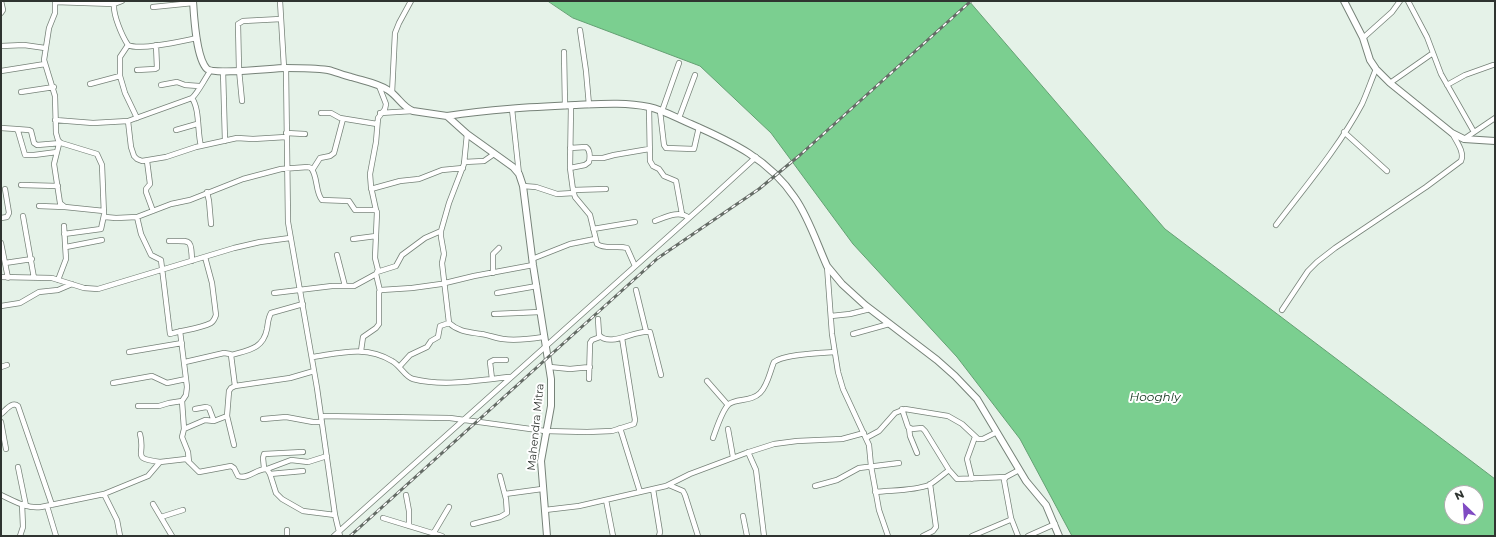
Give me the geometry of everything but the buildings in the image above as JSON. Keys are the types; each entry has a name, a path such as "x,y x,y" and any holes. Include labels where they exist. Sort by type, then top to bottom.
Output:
{"street":[{"path":"1,1 3,10 1,13"},
{"path":"65,207 60,203 54,164 60,143 56,133 54,87 45,64 45,48 50,24 55,13 55,2 114,4 122,1"},
{"path":"280,1 285,68 287,213 290,238 312,357 339,534"},
{"path":"392,93 395,33 411,1"},
{"path":"1344,1 1363,38 1370,60 1376,69 1390,83 1452,133 1464,139 1495,141"},
{"path":"1363,38 1400,2 1408,1 1422,27 1436,64 1474,132"},
{"path":"153,7 193,2 197,38 204,64 211,70 223,71 285,68 326,70 379,86 392,93 404,106 413,112"},
{"path":"114,4 115,14 128,45"},
{"path":"242,101 239,70 238,22 281,18"},
{"path":"580,30 589,105"},
{"path":"128,45 137,47 197,38"},
{"path":"1,46 24,45 45,48"},
{"path":"128,45 120,57 120,76 125,93 137,118"},
{"path":"136,70 157,68 156,45"},
{"path":"564,52 568,106 570,168 573,192 590,216 595,239 598,245 603,247 627,248 635,266"},
{"path":"1390,83 1433,53"},
{"path":"679,63 661,111 664,145 666,148 694,149 699,127"},
{"path":"1,71 45,64"},
{"path":"1448,85 1465,75 1493,65"},
{"path":"1276,225 1344,132 1362,103 1376,69"},
{"path":"55,120 93,123 128,121 192,98 211,70"},
{"path":"223,71 224,141"},
{"path":"679,118 695,75"},
{"path":"90,84 120,76"},
{"path":"161,85 177,82 185,85 199,86"},
{"path":"361,351 363,337 376,328 379,324 380,291 375,258 377,212 371,189 370,174 376,142 378,118 386,104 386,100 379,86"},
{"path":"21,92 54,87"},
{"path":"192,98 196,107 201,146"},
{"path":"380,113 413,112 447,116 512,109 589,105 630,105 649,107 661,111 738,145 756,157 782,181 795,197 802,208 827,266 842,284 870,309 920,346 959,380 978,399 1019,470 1046,505 1059,536"},
{"path":"649,107 649,149 651,164 659,169 664,176 676,181 682,214"},
{"path":"512,109 519,174"},
{"path":"320,113 331,113 343,118 377,124"},
{"path":"447,116 467,134 514,167 519,174"},
{"path":"343,118 334,152 330,156 320,158 313,169 319,196 322,200 349,201 355,210 376,210"},
{"path":"1464,139 1495,118"},
{"path":"128,121 129,139 134,156 142,161 166,157 201,146 237,138 252,139 305,134"},
{"path":"176,130 197,124"},
{"path":"1,128 27,129 31,131 34,143 37,145 60,143 97,154 100,159 102,165 104,213 101,229 64,234"},
{"path":"16,129 25,155 57,152"},
{"path":"1344,132 1387,170"},
{"path":"1282,310 1308,271 1317,262 1461,161 1461,152 1452,133"},
{"path":"467,134 463,168 449,203 441,231 444,254 442,263 449,323 457,329 465,332 502,339 515,340 543,338"},
{"path":"570,148 586,147 589,150 590,158 589,162 585,165 570,168"},
{"path":"590,158 603,158 614,154 649,149"},
{"path":"464,162 484,161 494,154"},
{"path":"334,536 339,534 464,419 756,157"},
{"path":"147,161 150,184 146,189 146,192 153,211"},
{"path":"39,206 65,207 104,213 107,217 137,217 171,204 190,200 206,192 243,179 287,168 308,167 313,169"},
{"path":"371,189 400,181 419,179 442,170 463,168"},
{"name":"Mahendra Mitra","path":"519,174 523,186 543,338 550,367 550,406 541,461 542,489 547,536"},
{"path":"21,185 58,186"},
{"path":"523,186 536,187 557,194 606,189"},
{"path":"1,218 6,218 8,215 4,199 5,189"},
{"path":"206,192 209,201 211,224"},
{"path":"655,221 682,214 689,218"},
{"path":"23,216 32,259 34,278"},
{"path":"137,217 141,234 151,255 161,260 170,334 211,323 215,320 216,315 213,291 205,257"},
{"path":"593,229 635,222"},
{"path":"58,280 66,259 64,226"},
{"path":"274,293 300,289 356,285 377,273 396,266 402,255 425,238 441,231"},
{"path":"353,239 376,236"},
{"path":"1,277 58,280 84,288 98,288 260,242 290,238"},
{"path":"380,291 384,289 412,288 445,283 493,273 532,262 570,244 595,239"},
{"path":"66,247 102,240"},
{"path":"169,241 190,242 192,261"},
{"path":"1,243 8,278"},
{"path":"493,273 493,254 499,248"},
{"path":"338,255 345,286"},
{"path":"5,263 32,259"},
{"path":"827,266 834,352 840,383 871,452 871,466 875,492 879,510 888,536"},
{"path":"1,306 20,303 39,292 58,290 72,284"},
{"path":"497,293 537,286"},
{"path":"636,290 646,331"},
{"path":"185,362 224,353 231,355 253,348 260,344 264,338 268,318 271,313 303,304"},
{"path":"831,316 870,309"},
{"path":"494,314 540,312"},
{"path":"598,318 598,332 600,337"},
{"path":"400,366 410,355 427,347 431,341 438,337 440,326 449,323"},
{"path":"852,334 889,324"},
{"path":"180,331 186,379 186,395 182,402 184,429 182,438 188,452 188,462"},
{"path":"589,379 590,343 592,340 600,337 617,340 646,331 651,333 661,375"},
{"path":"321,416 372,418 429,417 464,419 545,431 603,432 632,425 635,420 622,338"},
{"path":"129,352 182,343"},
{"path":"312,357 344,352 361,351 376,353 400,366 410,378 444,383 472,382 511,377"},
{"path":"713,438 728,405 748,400 760,394 774,362 787,357 834,352"},
{"path":"231,355 235,386"},
{"path":"492,379 490,362 494,360 506,360"},
{"path":"1,367 7,366"},
{"path":"550,367 570,369 590,367"},
{"path":"234,445 227,416 229,391 231,388 235,386 290,378 314,371"},
{"path":"113,383 152,376 167,383 186,379"},
{"path":"707,381 728,405"},
{"path":"138,406 159,406 169,403 182,402"},
{"path":"1,414 12,404 18,406 49,505 56,536"},
{"path":"195,410 206,407 209,408 214,421"},
{"path":"545,510 570,508 670,485 690,474 733,457 781,443 797,440 842,439 865,436 879,431 895,413 902,409 948,416 962,424 975,437 983,439 997,432"},
{"path":"902,409 917,453"},
{"path":"184,429 205,420 214,421 227,416"},
{"path":"263,419 286,417 313,422 322,422"},
{"path":"1,422 6,449"},
{"path":"620,428 640,492"},
{"path":"909,428 922,428 925,431 949,470 957,479 1006,477 1019,470"},
{"path":"728,430 733,457"},
{"path":"140,434 142,443 140,453 142,458 146,460 160,462 186,459 199,472 231,466 240,477 247,476 291,460 308,462 327,456"},
{"path":"972,479 966,459 975,437"},
{"path":"303,452 264,454 263,458 266,469 270,474 276,493 282,499 303,511 335,515"},
{"path":"748,452 756,470 764,536"},
{"path":"1,495 34,508 104,494 148,476 160,462"},
{"path":"815,486 837,480 859,468 899,463"},
{"path":"18,467 24,505 23,527 20,536"},
{"path":"875,492 930,484 949,470"},
{"path":"270,474 303,471"},
{"path":"473,524 505,515 507,510 505,494 500,476"},
{"path":"1006,477 1004,480 1011,518 1018,536"},
{"path":"923,536 933,531 936,527 930,484"},
{"path":"670,485 684,492 698,536"},
{"path":"505,494 542,489"},
{"path":"653,489 660,532 659,536"},
{"path":"104,494 117,520 120,536"},
{"path":"406,495 409,512 409,526"},
{"path":"606,500 613,536"},
{"path":"153,504 172,536"},
{"path":"435,535 449,507"},
{"path":"161,517 183,510"},
{"path":"743,516 747,536"},
{"path":"383,518 442,536"},
{"path":"972,536 1010,520 1011,518"},
{"path":"1028,536 1055,524"},
{"path":"287,530 287,536"}],"water":[{"name":"Hooghly","path":"548,1 969,1 1165,229 1495,479 1495,536 1072,536 1020,439 957,357 853,244 771,133 700,66 573,18"}],"railway":[{"path":"350,536 658,258 759,189 800,155 971,1"}]}
